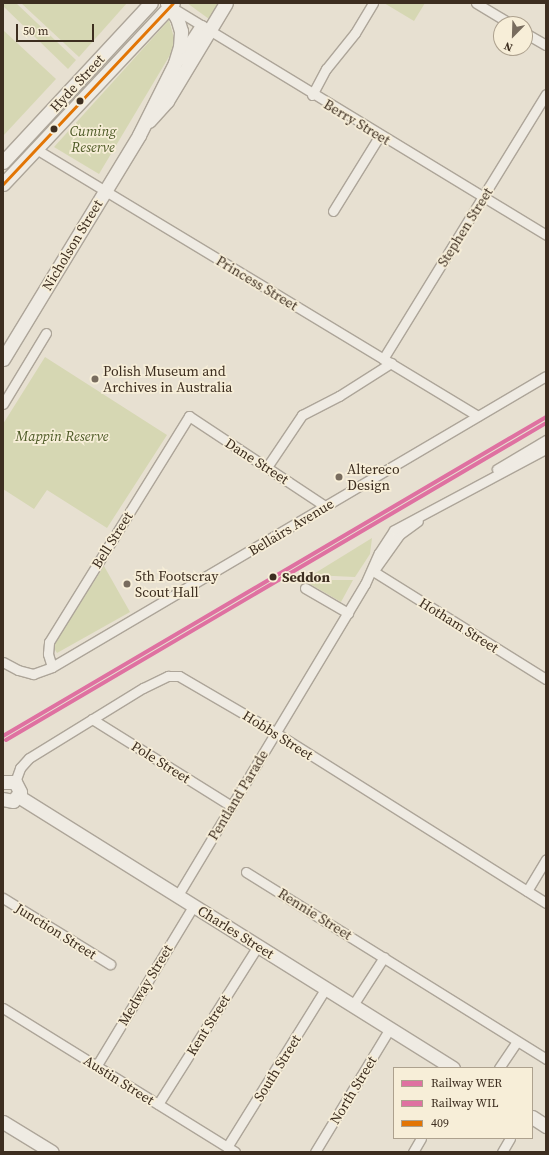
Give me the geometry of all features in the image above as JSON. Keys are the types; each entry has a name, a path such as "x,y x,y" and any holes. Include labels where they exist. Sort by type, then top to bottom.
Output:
{"street":[{"name":"Hyde Street","path":"3,162 151,3"},
{"name":"Nicholson Street","path":"141,130 167,100 205,29 226,3"},
{"path":"312,95 326,69 355,33 373,3"},
{"path":"476,3 498,16"},
{"name":"Hyde Street","path":"3,184 170,4"},
{"name":"Nicholson Street","path":"3,359 141,130 178,55 182,39 179,22 170,4"},
{"name":"Berry Street","path":"170,4 205,29 312,95 546,235"},
{"path":"164,83 205,29"},
{"path":"533,38 546,45"},
{"name":"Stephen Street","path":"267,467 302,415 339,396 387,361 482,198 546,94"},
{"path":"332,211 380,135"},
{"path":"22,142 36,149"},
{"name":"Princess Street","path":"36,149 478,416"},
{"path":"3,404 46,333"},
{"name":"Bellairs Avenue","path":"3,662 18,670 33,674 52,667 546,376"},
{"name":"Dane Street","path":"189,416 325,506"},
{"name":"Bell Street","path":"52,667 48,654 49,642 189,416"},
{"name":"Pentland Parade","path":"178,895 373,571 379,553 394,530 434,509 476,484 509,461 540,453 546,440"},
{"name":"Hotham Street","path":"373,571 546,679"},
{"path":"305,588 348,613"},
{"name":"Hobbs Street","path":"9,782 29,758 143,688 173,676 190,680 546,903"},
{"name":"Pole Street","path":"92,719 231,806"},
{"path":"4,801 13,800 18,796 19,788 9,782"},
{"name":"Charles Street","path":"18,796 452,1067"},
{"path":"527,891 546,859"},
{"name":"Rennie Street","path":"246,872 546,1059"},
{"name":"Junction Street","path":"3,898 110,964"},
{"name":"Medway Street","path":"97,1065 194,905"},
{"name":"Kent Street","path":"158,1104 258,946"},
{"path":"354,1005 384,957"},
{"name":"South Street","path":"231,1150 326,988"},
{"name":"Austin Street","path":"3,1008 97,1065 231,1150"},
{"name":"North Street","path":"315,1152 390,1028"},
{"path":"500,1067 517,1040"},
{"path":"533,1118 546,1126"},
{"path":"3,1122 52,1152"},
{"path":"413,1152 420,1139"},
{"path":"502,1152 509,1139"}],"green space":[{"path":"3,3 16,3 76,60 68,69 3,6"},
{"path":"21,3 127,3 79,57"},
{"path":"187,3 219,3 209,19"},
{"path":"384,3 425,3 414,21"},
{"name":"Cuming Reserve","path":"169,20 176,45 99,174 54,147"},
{"path":"3,30 56,79 3,136"},
{"name":"Mappin Reserve","path":"45,357 167,435 107,528 47,490 34,509 3,489 3,424"},
{"path":"372,538 370,554 355,577 312,575"},
{"path":"104,566 130,612 57,653 54,648 55,643"},
{"path":"312,580 353,580 341,602 310,584"}],"rail line":[{"name":"WER","path":"3,736 546,417"},
{"name":"WIL","path":"6,740 546,423"}],"transit line":[{"name":"409","path":"3,184 173,3"}],"place":[{"name":"Polish Museum and Archives in Australia","path":"95,379"},
{"name":"Altereco Design","path":"339,477"},
{"name":"Seddon","path":"273,577"},
{"name":"5th Footscray Scout Hall","path":"127,584"}]}
